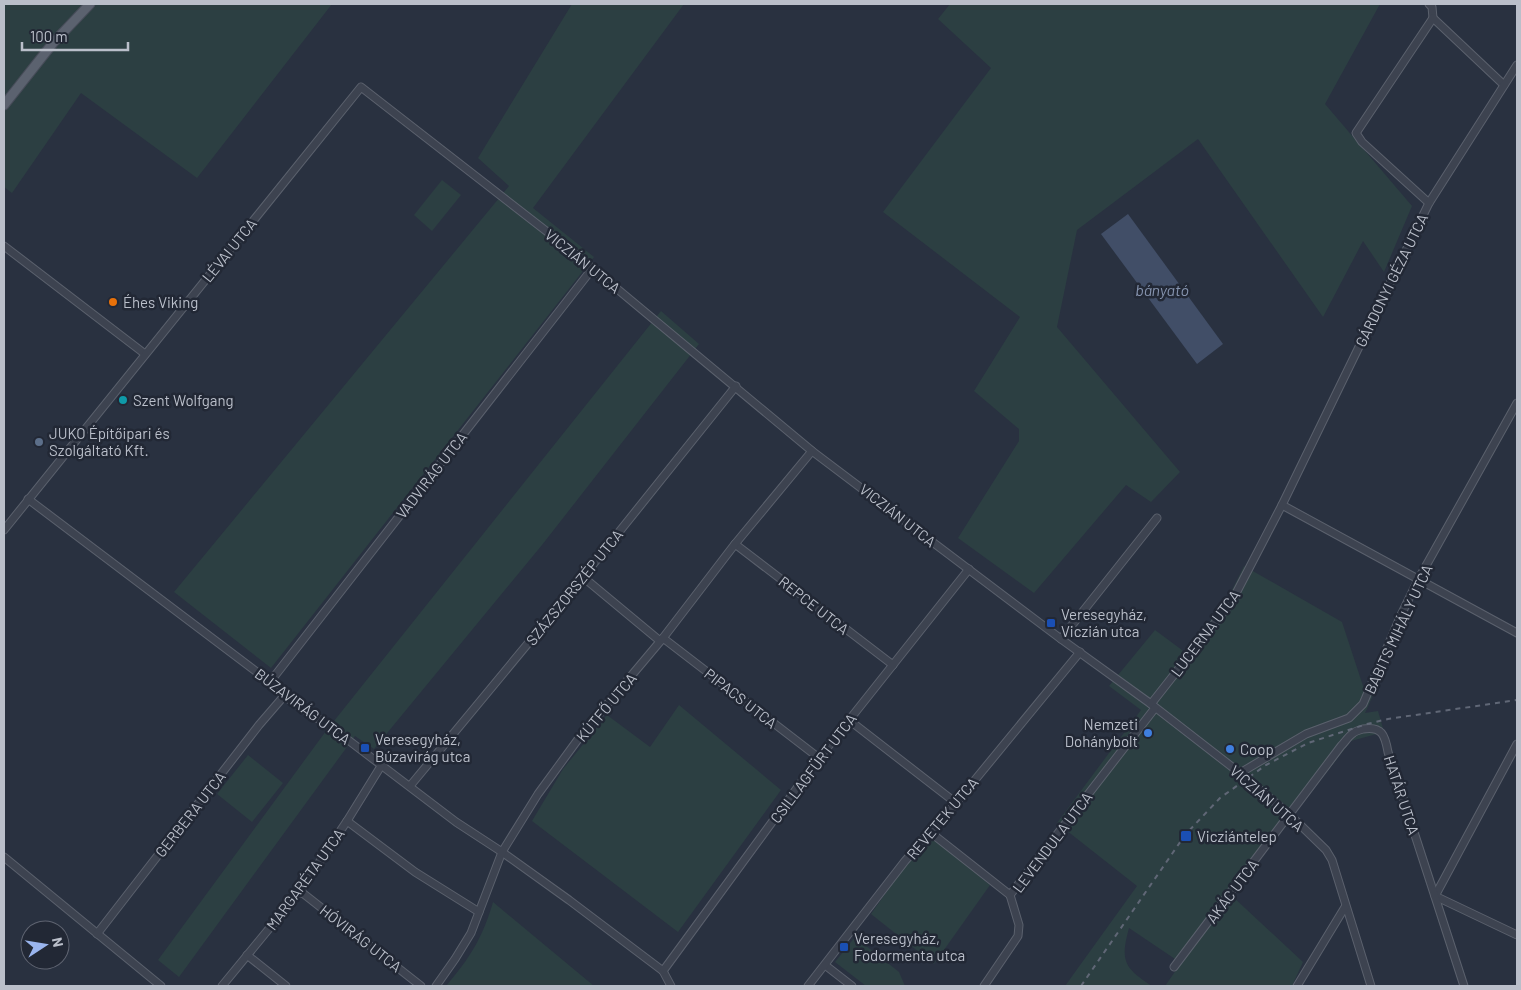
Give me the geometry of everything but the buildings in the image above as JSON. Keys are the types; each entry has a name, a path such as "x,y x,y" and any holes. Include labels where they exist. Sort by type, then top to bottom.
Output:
{"main road":[{"path":"4,105 47,50 90,4"}],"street":[{"path":"1428,4 1432,7 1433,18 1356,133 1362,142 1428,203"},
{"path":"1433,18 1504,85"},
{"name":"GÁRDONYI GÉZA UTCA","path":"1282,505 1428,203 1517,65"},
{"name":"VICZIÁN UTCA","path":"361,87 568,248 812,451 1153,706 1289,814 1329,854 1371,986"},
{"name":"LÉVAI UTCA","path":"4,530 361,87"},
{"path":"4,246 146,354"},
{"name":"VADVIRÁG UTCA","path":"270,682 592,269"},
{"name":"SZÁZSZORSZÉP UTCA","path":"410,786 584,577 736,386"},
{"name":"BABITS MIHÁLY UTCA","path":"1240,774 1306,734 1349,718 1364,704 1401,615 1418,580 1517,403"},
{"name":"KÚTFŐ UTCA","path":"436,986 471,933 502,852 538,794 579,738 662,640 735,544 812,451"},
{"name":"BÚZAVIRÁG UTCA","path":"28,499 270,682 284,696 335,730 456,822 569,900 663,971 671,986"},
{"path":"1282,505 1517,633"},
{"name":"LUCERNA UTCA","path":"1153,706 1232,601 1282,505"},
{"path":"1062,639 1157,518"},
{"name":"REPCE UTCA","path":"735,544 893,665"},
{"name":"CSILLAGFÜRT UTCA","path":"663,971 819,758 969,569"},
{"name":"PIPACS UTCA","path":"584,577 662,640 819,758"},
{"name":"REVETEK UTCA","path":"808,986 905,861 956,803 1080,652"},
{"name":"GERBERA UTCA","path":"97,934 259,725 284,696"},
{"name":"LEVENDULA UTCA","path":"984,986 1018,936 1019,925 1010,895 1153,706"},
{"path":"849,720 956,803"},
{"name":"HATÁR UTCA","path":"1289,814 1353,733 1376,728 1383,734 1464,986"},
{"path":"1517,744 1435,896 1517,936"},
{"name":"MARGARÉTA UTCA","path":"222,986 300,891 381,766"},
{"name":"AKÁC UTCA","path":"1174,967 1289,814"},
{"path":"347,821 415,872 479,912"},
{"path":"930,832 1010,895"},
{"path":"4,857 161,986"},
{"name":"HÓVIRÁG UTCA","path":"300,891 421,986"},
{"path":"1298,986 1345,907"},
{"path":"247,955 286,986"},
{"path":"825,965 852,986"}],"shaded area":[{"path":"4,4 332,4 197,178 81,93 12,193 4,187"},
{"path":"572,4 684,4 533,208 594,257 271,668 174,592 509,186 478,158"},
{"path":"950,4 1380,4 1325,104 1412,206 1384,272 1363,241 1323,317 1198,139 1077,230 1057,327 1180,472 1151,502 1126,485 1034,593 958,538 1019,441 1019,429 974,391 1020,317 883,212 991,68 938,19"},
{"path":"442,180 461,195 432,231 414,215"},
{"path":"661,311 699,344 542,545 374,749 355,736 179,977 158,960 326,731"},
{"path":"1244,566 1342,622 1363,686 1375,691 1365,713 1378,711 1384,732 1351,741 1231,895 1303,962 1292,986 1165,986 1181,963 1129,928 1125,948 1127,963 1135,974 1152,986 1065,986 1137,886 1057,823 1141,710 1109,686 1155,630 1186,653 1229,596"},
{"path":"679,705 781,790 678,932 532,821 563,769 607,715 650,747"},
{"path":"248,755 283,783 252,822 217,794"},
{"path":"931,837 990,885 934,964 871,914 906,864"},
{"path":"493,902 594,986 446,986 475,947"},
{"path":"855,937 899,972 905,986 866,986 835,962"}],"water":[{"name":"bányató","path":"1128,214 1223,344 1197,364 1101,234"}],"railway":[{"path":"1081,986 1185,835 1220,798 1266,765 1308,743 1367,724 1388,719 1517,700"}],"place":[{"name":"Éhes Viking","path":"113,302"},
{"name":"Szent Wolfgang","path":"123,400"},
{"name":"JUKO Építőipari és Szolgáltató Kft.","path":"39,442"},
{"name":"Veresegyház, Viczián utca","path":"1051,623"},
{"name":"Nemzeti Dohánybolt","path":"1148,733"},
{"name":"Veresegyház, Búzavirág utca","path":"365,748"},
{"name":"Coop","path":"1230,749"},
{"name":"Vicziántelep","path":"1186,836"},
{"name":"Veresegyház, Fodormenta utca","path":"844,947"}]}
